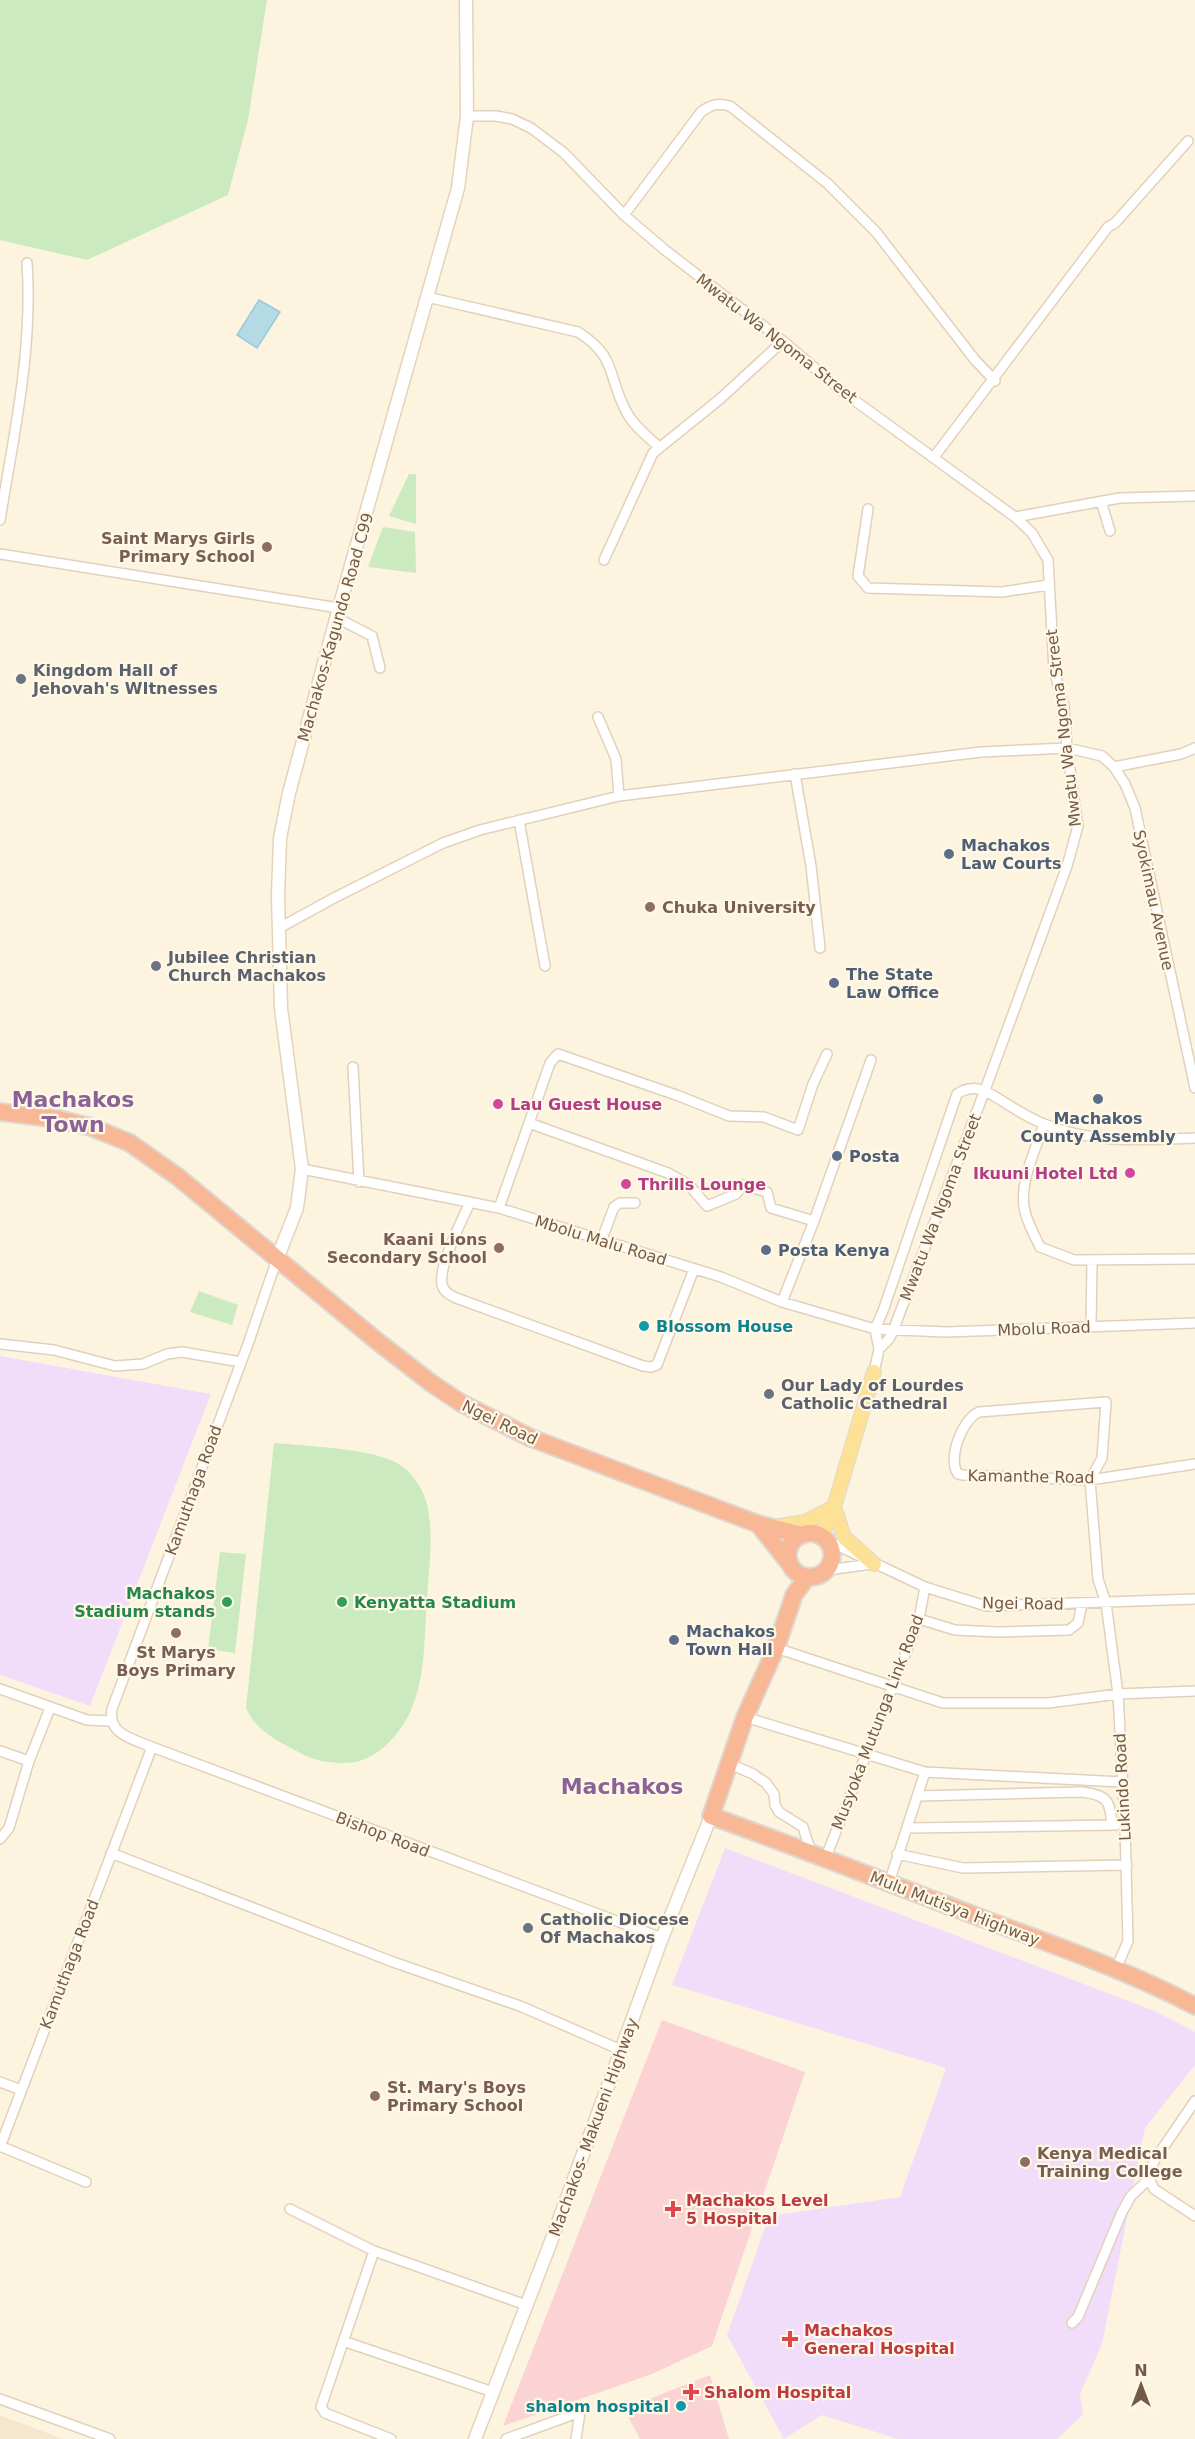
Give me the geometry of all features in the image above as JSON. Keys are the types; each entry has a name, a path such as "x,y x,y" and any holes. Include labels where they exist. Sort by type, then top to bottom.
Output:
{"highway":[{"name":"Ngei Road","path":"0,1112 58,1119 91,1127 130,1143 178,1177 430,1383 461,1403 531,1438 765,1526 802,1535"},
{"path":"711,1816 745,1718 776,1648 794,1595 796,1570 789,1549 792,1543 802,1535 815,1534 824,1539 833,1557 827,1570 821,1575 796,1570 765,1526"},
{"name":"Mulu Mutisya Highway","path":"711,1816 818,1854 1116,1969 1195,2007"}],"main road":[{"name":"Machakos-Kagundo Road C99","path":"277,1259 297,1208 302,1169 283,1034 278,854 289,793 458,188 467,116 466,0"},
{"path":"824,1539 874,1372"},
{"path":"765,1526 805,1522 834,1507"},
{"path":"834,1507 844,1537 874,1564"},
{"name":"Machakos- Makueni Highway","path":"475,2439 662,1938 711,1816"}],"street":[{"path":"624,215 701,112 719,103 730,106 827,183 876,232 975,360 995,381"},
{"name":"Mwatu Wa Ngoma Street","path":"467,116 496,116 512,119 531,128 564,153 624,215 665,250 783,341 843,392 1015,517 1032,533 1048,560 1054,669 1064,706 1067,748 1078,826 1067,866 985,1090 893,1330 879,1349"},
{"path":"934,457 995,381 1108,227 1115,223 1188,141"},
{"path":"0,519 28,339 27,262"},
{"path":"427,297 578,332 593,341 603,351 628,416 659,447"},
{"path":"604,560 652,453 720,399 783,341"},
{"path":"1015,517 1120,498 1195,496"},
{"path":"1101,501 1110,531"},
{"path":"868,509 858,576 868,588 1002,592 1048,585"},
{"path":"0,554 338,613 372,636 380,668"},
{"path":"598,717 616,759 618,796"},
{"path":"279,928 443,843 480,830 618,796 981,752 1067,748 1102,756 1114,767 1181,754 1195,748"},
{"name":"Syokimau Avenue","path":"1114,767 1125,784 1135,808 1191,1052 1195,1088"},
{"path":"795,774 811,866 820,948"},
{"path":"519,820 545,966"},
{"path":"499,1208 550,1063 558,1054 729,1116 764,1117 798,1130 813,1084 827,1054"},
{"path":"782,1302 814,1221 871,1060"},
{"path":"353,1067 359,1182"},
{"name":"Mwatu Wa Ngoma Street","path":"875,1329 957,1094 973,1087 985,1090"},
{"path":"985,1090 1044,1124 1119,1141 1195,1138"},
{"path":"529,1123 668,1173 689,1185 707,1206 736,1194 743,1185 767,1192 771,1208 814,1221"},
{"path":"1044,1124 1023,1196 1025,1213 1040,1247 1074,1260 1195,1259"},
{"name":"Mbolu Malu Road","path":"302,1169 499,1208 721,1277 782,1302 875,1329 893,1330"},
{"path":"470,1202 442,1275 443,1288 447,1293 643,1366 657,1365 694,1269"},
{"path":"602,1239 614,1207 620,1203 635,1203"},
{"name":"Kamuthaga Road","path":"111,1721 112,1709 277,1259"},
{"path":"1091,1326 1092,1261"},
{"name":"Mbolu Road","path":"893,1330 946,1332 1195,1323"},
{"path":"874,1372 879,1349 875,1329"},
{"path":"0,1344 54,1350 115,1366 143,1364 167,1354 182,1352 241,1362"},
{"name":"Kamanthe Road","path":"1090,1480 1102,1458 1106,1402 979,1412 969,1419 958,1440 954,1465 958,1474 1090,1480 1195,1464"},
{"path":"1090,1480 1098,1580 1106,1604"},
{"name":"Ngei Road","path":"824,1539 925,1587 986,1606 1106,1604 1195,1599"},
{"path":"827,1570 874,1564"},
{"name":"Musyoka Mutunga Link Road","path":"818,1854 893,1688 919,1619 925,1587"},
{"path":"919,1619 955,1630 998,1632 1069,1630 1078,1623 1082,1604"},
{"name":"Lukindo Road","path":"1106,1604 1118,1694 1127,1865 1128,1941 1116,1969"},
{"path":"776,1648 943,1703 984,1705 1048,1703 1118,1694 1195,1691"},
{"path":"0,1689 87,1720 111,1721"},
{"path":"0,1839 9,1828 29,1761 50,1708"},
{"path":"745,1718 925,1772 1122,1782"},
{"name":"Bishop Road","path":"111,1721 120,1733 152,1747 662,1938"},
{"name":"Kamuthaga Road","path":"0,2146 152,1747"},
{"path":"0,1751 29,1761"},
{"path":"730,1764 753,1774 766,1784 774,1794 775,1805 779,1812 803,1827 818,1854"},
{"path":"889,1883 925,1772"},
{"path":"918,1796 1082,1792 1100,1794 1107,1800 1112,1825"},
{"path":"908,1828 1125,1826"},
{"path":"111,1853 393,1962 520,2006 621,2050"},
{"path":"897,1854 963,1868 1127,1865"},
{"path":"0,2082 21,2090"},
{"path":"1072,2323 1078,2317 1131,2196 1149,2179 1154,2162 1195,2101"},
{"path":"0,2146 86,2182"},
{"path":"1149,2179 1154,2189 1195,2216"},
{"path":"290,2209 374,2251 526,2305"},
{"path":"374,2251 321,2403 323,2411 392,2439"},
{"path":"343,2341 493,2392"},
{"path":"0,2399 110,2439"},
{"path":"506,2439 580,2412 576,2439"}],"shaded area":[{"path":"0,1356 211,1394 90,1706 0,1675"},
{"name":"Kenya Medical Training College","path":"725,1848 1155,2011 1195,2032 1195,2065 1145,2128 1102,2344 1080,2394 1083,2415 1057,2439 898,2439 822,2415 784,2439 727,2335 769,2216 900,2197 946,2068 672,1985"},
{"name":"Machakos Level 5 Hospital","path":"662,2020 805,2072 712,2346 652,2374 503,2426"},
{"name":"Shalom Hospital","path":"710,2375 729,2439 640,2439 624,2409"},
{"path":"0,2415 63,2439 0,2439"}],"green space":[{"path":"0,0 267,0 248,120 228,195 87,260 0,240"},
{"path":"409,474 416,474 416,524 389,516"},
{"path":"383,527 415,532 416,573 368,567"},
{"path":"199,1291 238,1305 232,1325 190,1312"},
{"name":"Kenyatta Stadium","path":"274,1443 353,1451 383,1457 406,1469 415,1480 427,1504 431,1539 421,1678 409,1715 398,1732 379,1751 361,1761 334,1763 308,1757 263,1730 256,1724 246,1708"},
{"name":"Machakos Stadium stands","path":"220,1552 246,1554 235,1653 208,1649"}],"water":[{"path":"259,300 280,312 257,348 237,335"}],"place":[{"name":"Saint Marys Girls Primary School","path":"267,547"},
{"name":"Kingdom Hall of Jehovah's WItnesses","path":"21,679"},
{"name":"Machakos Law Courts","path":"949,854"},
{"name":"Chuka University","path":"650,907"},
{"name":"Jubilee Christian Church Machakos","path":"156,966"},
{"name":"The State Law Office","path":"834,983"},
{"name":"Machakos County Assembly","path":"1098,1099"},
{"name":"Lau Guest House","path":"498,1104"},
{"name":"Posta","path":"837,1156"},
{"name":"Ikuuni Hotel Ltd","path":"1130,1173"},
{"name":"Thrills Lounge","path":"626,1184"},
{"name":"Kaani Lions Secondary School","path":"499,1248"},
{"name":"Posta Kenya","path":"766,1250"},
{"name":"Blossom House","path":"644,1326"},
{"name":"Our Lady of Lourdes Catholic Cathedral","path":"769,1394"},
{"name":"Machakos Stadium stands","path":"227,1602"},
{"name":"Kenyatta Stadium","path":"342,1602"},
{"name":"St Marys Boys Primary","path":"176,1633"},
{"name":"Machakos Town Hall","path":"674,1640"},
{"name":"Catholic Diocese Of Machakos","path":"528,1928"},
{"name":"St. Mary's Boys Primary School","path":"375,2096"},
{"name":"Kenya Medical Training College","path":"1025,2162"},
{"name":"Machakos Level 5 Hospital","path":"673,2209"},
{"name":"Machakos General Hospital","path":"790,2339"},
{"name":"Shalom Hospital","path":"691,2392"},
{"name":"shalom hospital","path":"681,2406"}],"district":[{"name":"Machakos Town","path":"73,1112"},
{"name":"Machakos","path":"622,1786"}]}
